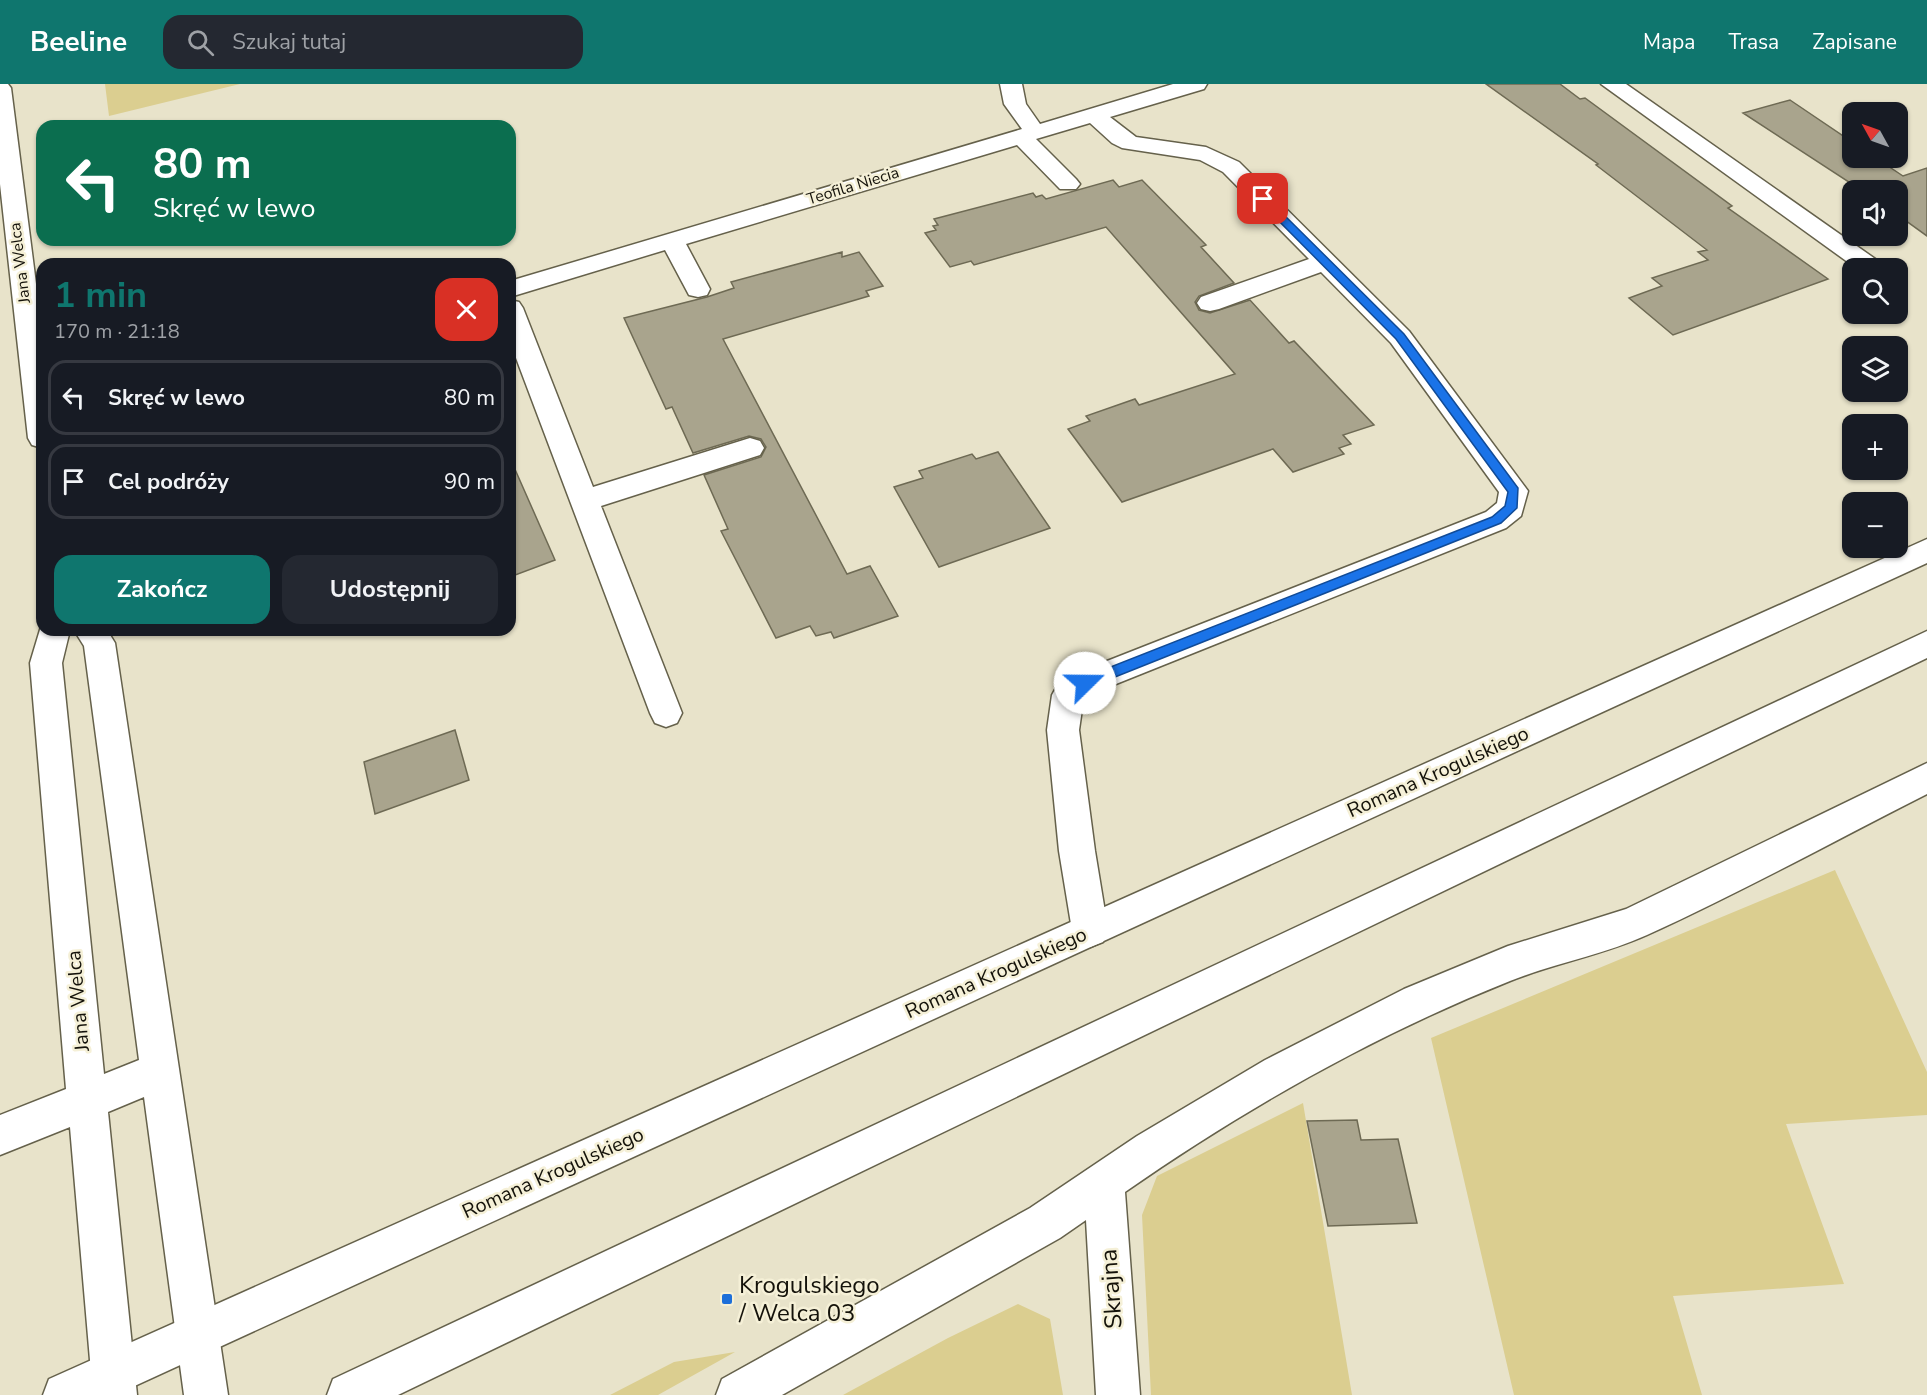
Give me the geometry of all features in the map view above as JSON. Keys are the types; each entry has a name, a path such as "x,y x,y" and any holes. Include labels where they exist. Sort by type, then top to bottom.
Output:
{"street":[{"path":"1011,84 1028,134 1068,184"},
{"name":"Teofila Niecia","path":"516,287 1196,84"},
{"path":"1612,84 1858,258"},
{"name":"Jana Welca","path":"0,88 36,383"},
{"path":"1090,930 1077,851 1063,729 1068,695 1096,678 1496,520 1511,508 1514,491 1400,337 1225,163 1206,154 1130,143 1120,138 1094,114"},
{"path":"672,240 698,289"},
{"path":"1210,303 1325,262"},
{"path":"516,324 666,713"},
{"path":"584,501 750,448"},
{"name":"Romana Krogulskiego","path":"65,1395 114,1384 198,1335 1927,550"},
{"name":"Jana Welca","path":"53,636 46,663 114,1384"},
{"path":"94,636 99,643 158,1072 206,1395"},
{"path":"349,1395 1927,644"},
{"path":"738,1395 1045,1223 1151,1150 1279,1074 1417,1002 1508,964 1634,923 1927,778"},
{"path":"0,1135 158,1072"},
{"name":"Skrajna","path":"1104,1184 1118,1395"}],"shaded area":[{"path":"105,84 240,84 109,116"},
{"path":"1835,870 1927,1072 1927,1115 1786,1124 1844,1284 1673,1296 1702,1395 1514,1395 1431,1038"},
{"path":"1303,1103 1352,1395 1151,1395 1142,1215 1157,1176"},
{"path":"1018,1304 1050,1319 1063,1395 843,1395 948,1338"},
{"path":"735,1352 658,1395 610,1395 674,1362"}],"building":[{"path":"1486,84 1560,84 1580,99 1585,98 1732,206 1728,208 1828,279 1673,335 1629,298 1662,286 1652,278 1708,260 1698,252 1707,250 1596,165 1598,164"},
{"path":"1790,100 1842,135 1842,168 1891,168 1903,176 1927,168 1927,236 1908,222 1908,180 1846,180 1743,113"},
{"path":"1113,180 1119,187 1142,180 1206,245 1201,247 1234,283 1199,296 1195,302 1199,310 1210,313 1250,300 1289,343 1294,341 1374,425 1343,435 1351,444 1339,448 1344,454 1293,472 1273,449 1122,502 1068,429 1090,421 1086,416 1135,399 1139,405 1235,374 1106,227 974,265 971,261 950,267 925,233 936,230 933,226 938,225 934,219 1033,193 1036,197 1042,195 1046,199"},
{"path":"842,252 842,257 859,252 883,286 866,291 869,296 723,339 847,574 870,566 898,616 834,638 831,632 816,636 810,626 776,638 721,531 728,529 704,475 761,457 766,447 761,439 749,436 693,453 672,407 666,409 624,318 707,297 734,288 731,282"},
{"path":"998,452 1050,528 939,567 894,487 923,478 919,471 972,454 976,459"},
{"path":"516,472 555,560 516,575"},
{"path":"455,730 469,780 375,814 364,762"},
{"path":"1357,1120 1361,1140 1398,1139 1417,1223 1328,1226 1307,1121"}],"place":[{"name":"Krogulskiego / Welca 03","path":"727,1299"}],"route":[{"path":"1085,683 1496,520 1511,508 1514,491 1400,337 1263,199"}]}
